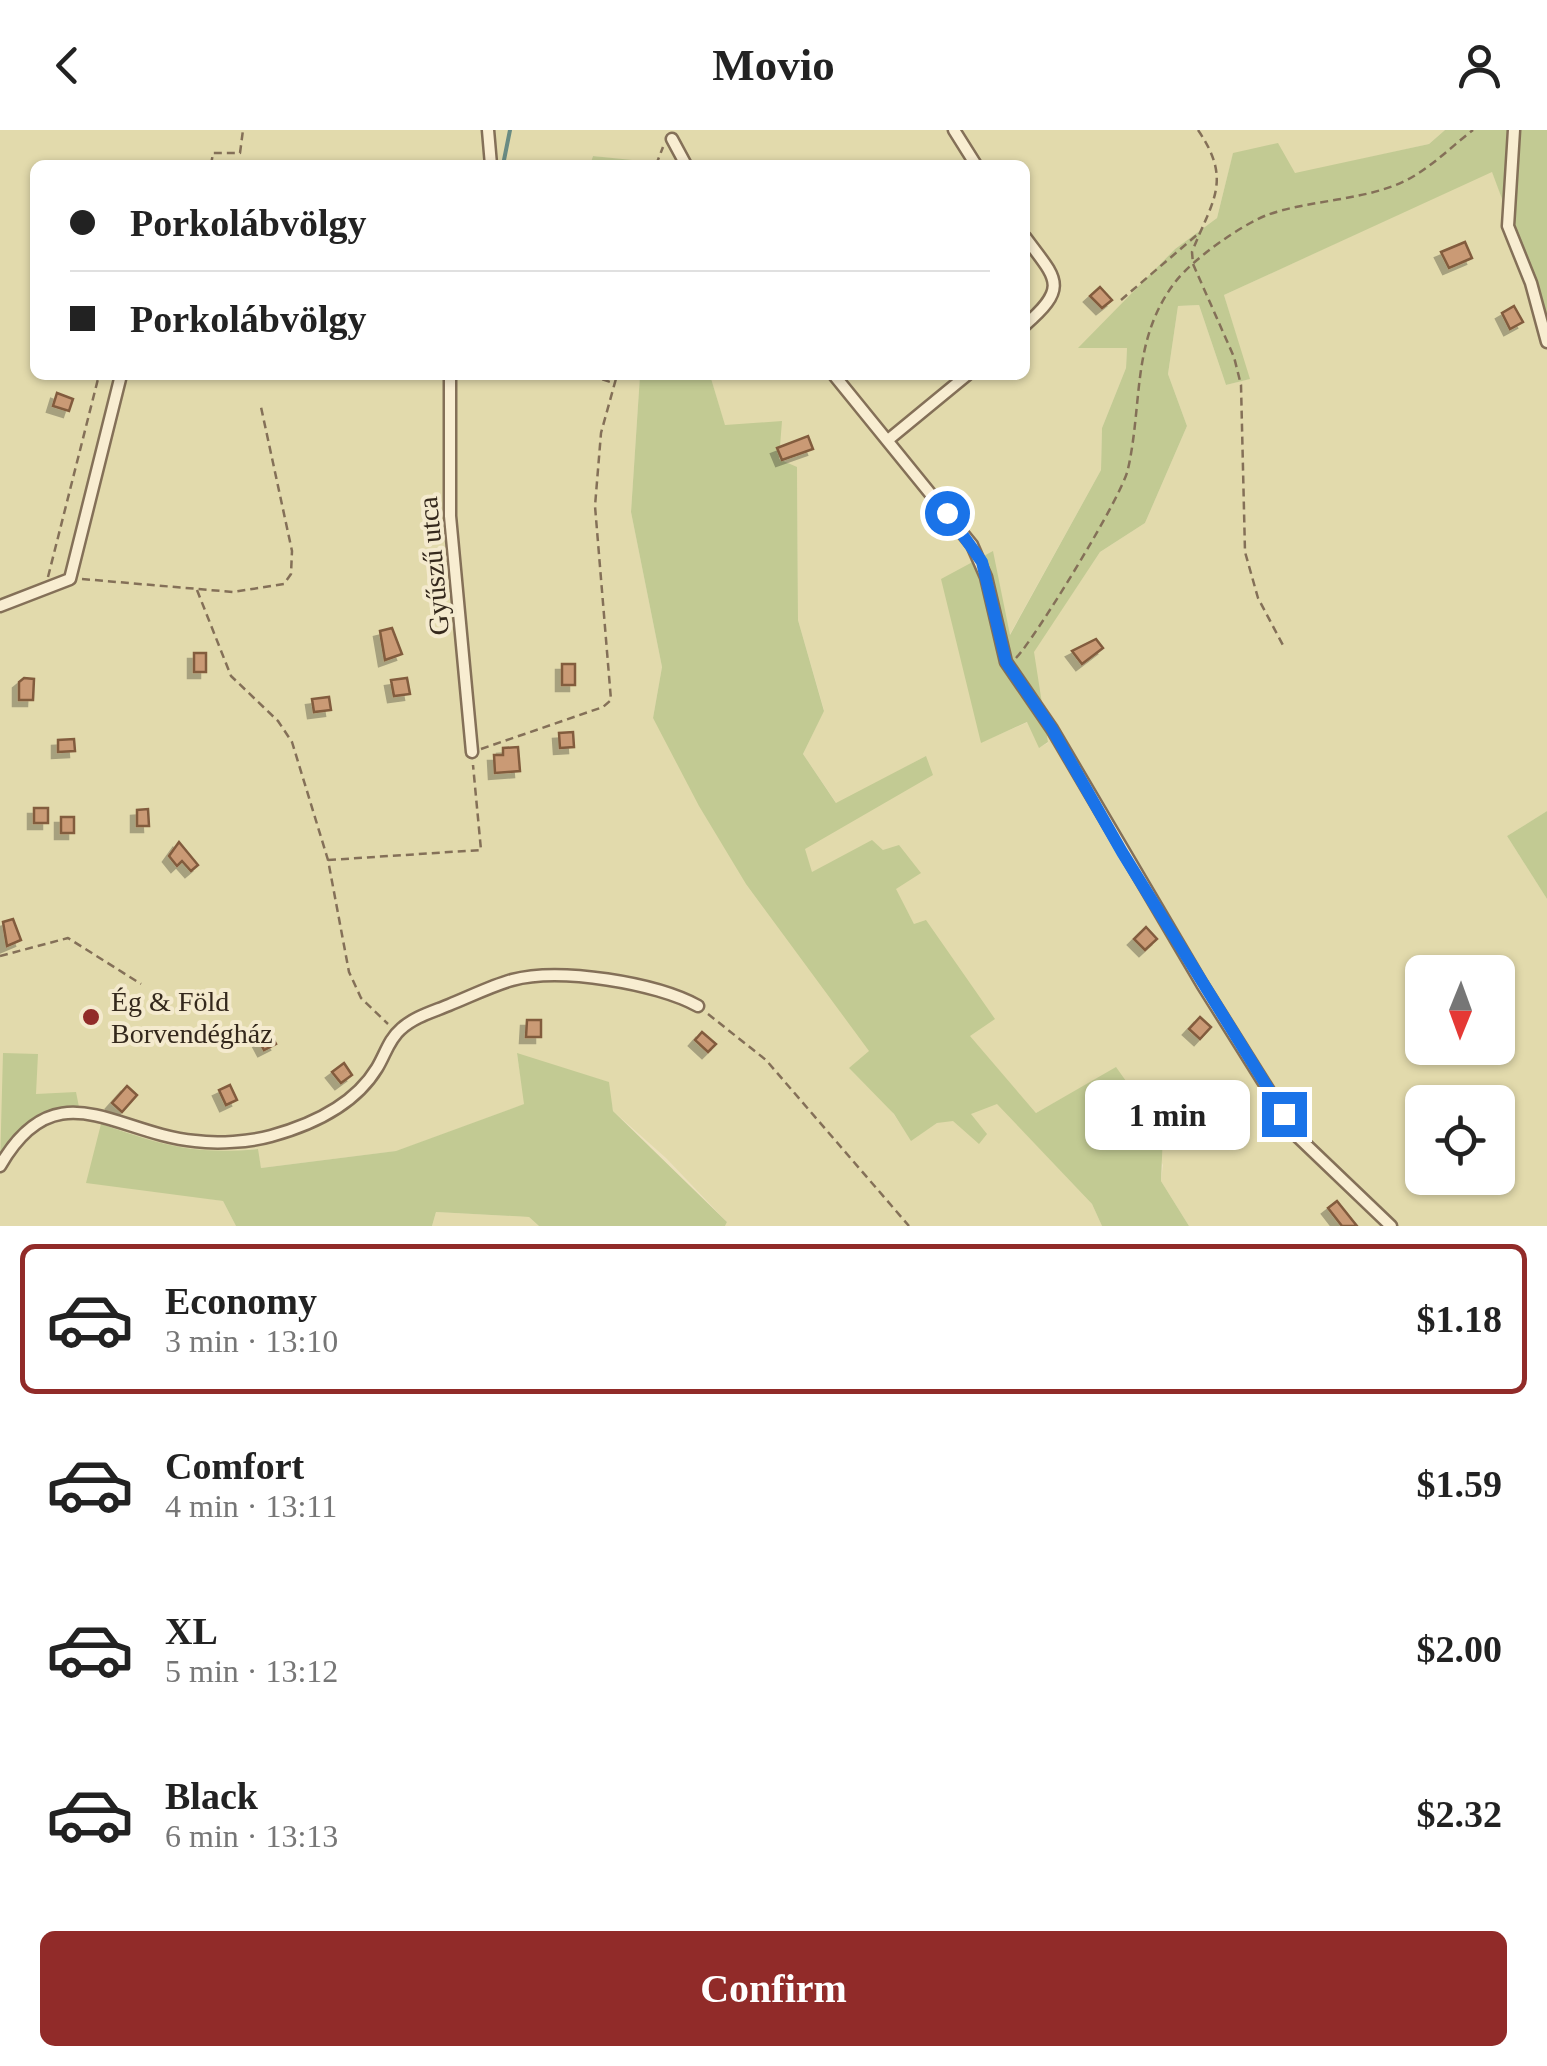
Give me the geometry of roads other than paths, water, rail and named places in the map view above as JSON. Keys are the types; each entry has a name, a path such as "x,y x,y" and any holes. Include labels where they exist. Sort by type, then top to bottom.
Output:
{"street":[{"path":"488,130 490,160"},
{"path":"954,130 973,160"},
{"path":"1514,130 1508,226 1532,283 1547,342"},
{"path":"672,139 683,160"},
{"path":"1030,244 1054,275 1056,285 1054,298 1030,320"},
{"path":"0,606 70,579 120,380"},
{"name":"Gyűszű utca","path":"450,380 450,516 472,752"},
{"path":"838,380 964,532 982,562 1008,666 1052,729 1122,852 1298,1137 1390,1226"},
{"path":"888,440 961,380"},
{"path":"0,1166 27,1130 47,1116 68,1112 112,1117 194,1142 264,1138 303,1127 357,1092 376,1070 398,1031 414,1020 530,977 632,984 673,992 698,1006"}],"waterway":[{"path":"504,160 510,130"}],"place":[{"name":"Ég & Föld Borvendégház","path":"91,1017"}]}
